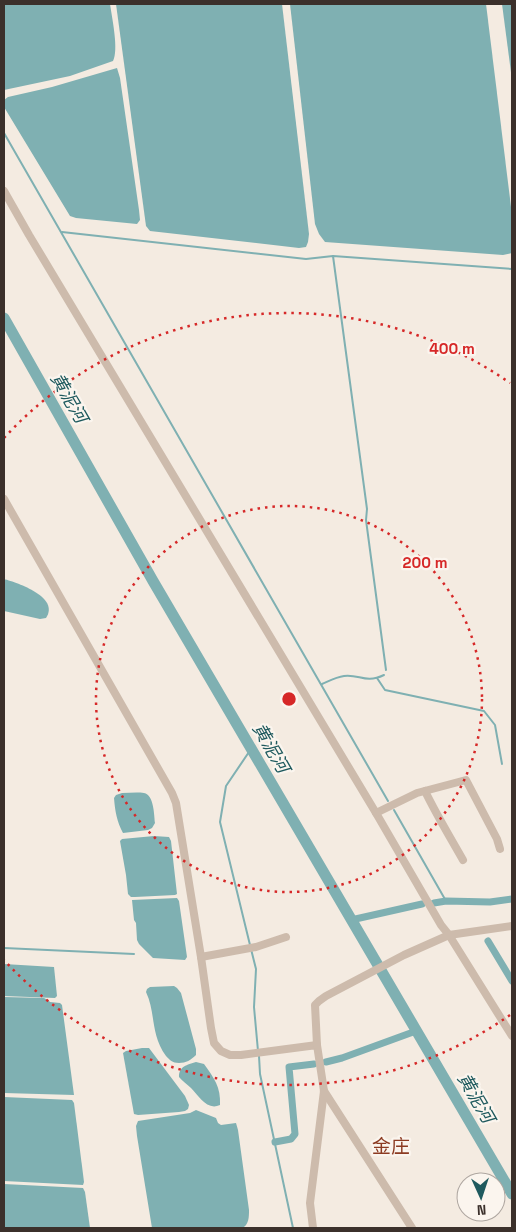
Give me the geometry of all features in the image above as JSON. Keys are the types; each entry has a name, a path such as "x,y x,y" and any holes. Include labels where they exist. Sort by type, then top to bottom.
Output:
{"street":[{"path":"4,191 441,925 512,1036"},
{"path":"4,499 176,803 214,1043 221,1051 230,1055 317,1045"},
{"path":"376,813 417,792 466,780 500,849"},
{"path":"424,791 463,860"},
{"path":"313,1228 310,1203 324,1090 317,1045 315,1005 319,1000 404,955 449,935 512,926"},
{"path":"201,957 245,949 286,937"},
{"path":"324,1090 412,1228"}],"water":[{"path":"4,4 110,4 115,42 113,61 70,76 4,90"},
{"path":"116,4 282,4 309,234 306,247 299,248 150,231 146,226"},
{"path":"290,4 486,4 512,215 512,253 503,255 325,242 315,224"},
{"path":"502,4 512,4 512,80"},
{"path":"117,68 139,210 140,220 137,224 70,216 4,107 4,100 8,97 52,87"},
{"path":"4,579 36,592 43,597 49,610 46,618 40,619 4,611"},
{"path":"122,793 144,793 150,797 155,823 152,828 123,833 119,825 114,798"},
{"path":"154,836 169,837 171,841 177,894 131,897 128,894 120,841 122,839"},
{"path":"177,898 187,957 185,960 153,958 137,940 132,900"},
{"path":"4,964 54,967 57,996 55,998 4,996"},
{"path":"174,986 181,993 196,1049 196,1055 182,1063 171,1061 161,1048 155,1032 146,992 150,987"},
{"path":"4,997 44,998 50,1002 62,1005 74,1095 4,1093"},
{"path":"149,1048 185,1096 189,1105 188,1109 179,1112 134,1114 123,1053"},
{"path":"196,1062 204,1064 214,1078 218,1088 220,1105 211,1106 204,1102 179,1077 182,1068"},
{"path":"4,1097 72,1100 74,1103 83,1185 4,1181"},
{"path":"196,1110 216,1118 221,1125 236,1123 249,1210 249,1218 242,1228 152,1228 136,1126 138,1121 190,1113"},
{"path":"4,1184 83,1188 90,1228 4,1228"}],"waterway":[{"path":"4,133 388,801"},
{"path":"62,232 306,259 333,256 512,269"},
{"path":"333,256 367,509 366,520 386,670"},
{"name":"黄泥河","path":"4,318 153,581 512,1194"},
{"path":"322,684 344,676 372,679 384,675"},
{"path":"377,678 385,690 484,711 495,725 502,764"},
{"path":"250,945 220,822 226,786 251,749"},
{"path":"394,810 446,901"},
{"path":"434,903 446,901 490,902 512,899"},
{"path":"351,920 422,904"},
{"path":"488,941 512,981"},
{"path":"4,948 134,954"},
{"path":"251,949 256,969 254,1007 258,1051"},
{"path":"326,1062 416,1031"},
{"path":"259,1056 260,1074 293,1228"},
{"path":"275,1142 291,1139 295,1134 289,1067 314,1064"}],"district":[{"name":"金庄","path":"391,1146"}]}
